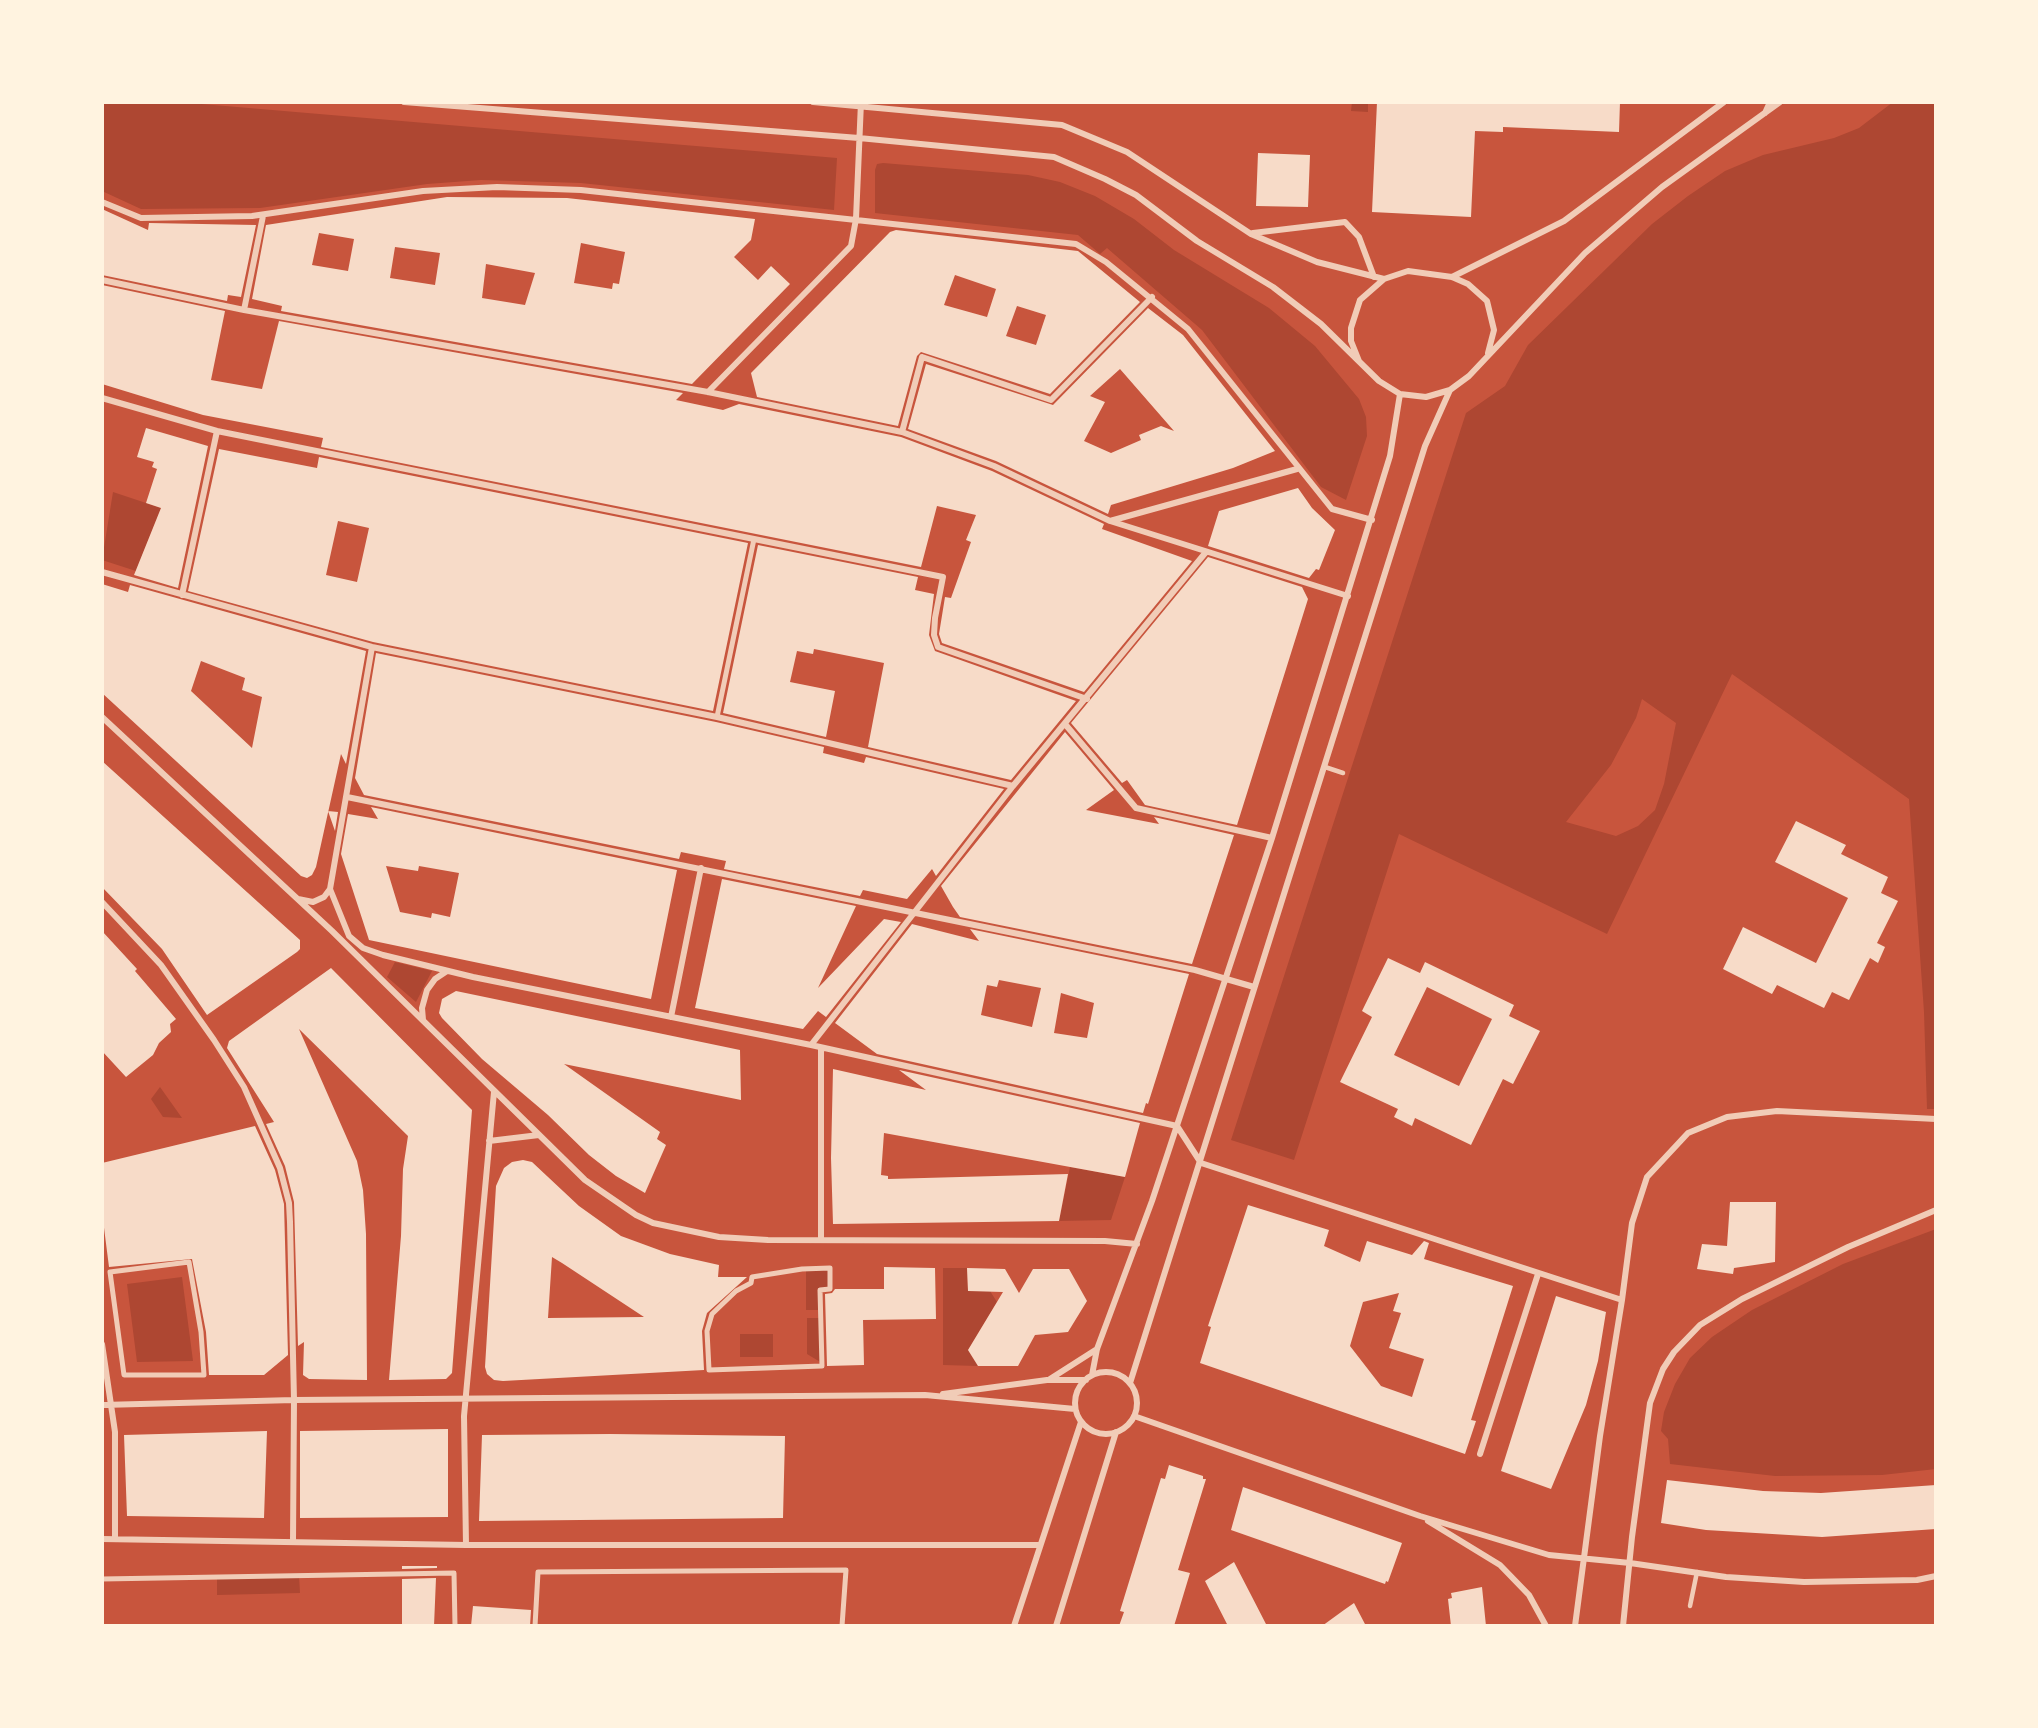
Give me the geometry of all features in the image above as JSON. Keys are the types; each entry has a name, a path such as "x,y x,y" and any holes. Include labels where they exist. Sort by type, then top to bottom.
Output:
{"street":[{"path":"404,102 859,138 1054,157 1106,179 1136,195 1233,265 1274,287 1321,324 1378,381 1400,394 1426,397 1450,390 1469,376 1487,354 1585,253 1662,187 1780,102"},
{"path":"813,102 861,104 1062,125 1127,152 1251,234 1317,262 1383,279"},
{"path":"1452,277 1564,221 1724,102"},
{"path":"1764,114 1770,102"},
{"path":"708,392 851,246 855,219 861,104"},
{"path":"102,201 141,218 262,216 423,191 497,186 581,190 1076,244 1106,262 1152,297 1188,329 1298,470 1332,509 1372,520"},
{"path":"244,310 262,216"},
{"path":"1251,234 1345,222 1359,237 1374,276"},
{"path":"1361,365 1351,341 1351,328 1360,300 1383,279 1408,271 1452,277 1468,284 1487,300 1494,330 1487,354"},
{"path":"102,280 244,310 708,392 902,432 994,466 1110,521 1348,596"},
{"path":"902,432 922,357 1050,400 1152,297"},
{"path":"1130,1383 1425,446 1450,390"},
{"path":"1092,1375 1097,1349 1137,1244 1227,979 1372,520 1390,456 1400,394"},
{"path":"102,398 217,431 943,577 935,618 934,634 938,647 1087,699"},
{"path":"182,595 217,431"},
{"path":"1110,521 1298,470"},
{"path":"717,717 754,539"},
{"path":"811,1045 912,912 1206,552"},
{"path":"102,572 372,648 717,717 1013,786"},
{"path":"297,899 313,902 324,897 330,889 372,648"},
{"path":"102,717 297,899 539,1135 611,1200 654,1223 719,1237 1105,1241 1137,1244"},
{"path":"1065,724 1136,808 1272,838"},
{"path":"347,797 1195,970 1254,987"},
{"path":"671,1017 701,868"},
{"path":"330,889 349,936 363,948 447,971 811,1045 1177,1126 1200,1163 1622,1300"},
{"path":"102,902 161,965 214,1040 244,1087 280,1168 289,1203 294,1400 293,1541"},
{"path":"423,1020 422,1008 427,990 435,979 447,971"},
{"path":"821,1049 821,1239"},
{"path":"466,1545 466,1399 494,1092"},
{"path":"1575,1626 1600,1436 1632,1223 1647,1177 1688,1133 1727,1117 1777,1111 1936,1119"},
{"path":"489,1141 539,1135"},
{"path":"1623,1626 1650,1403 1663,1369 1687,1338 1718,1313 1848,1246 1936,1210"},
{"path":"189,1262 201,1332 204,1375 124,1375 110,1272 189,1262"},
{"path":"830,1268 830,1289 820,1290 822,1366 708,1370 707,1331 712,1314 736,1291 751,1283 752,1277 802,1269 830,1268"},
{"path":"1480,1454 1538,1274"},
{"path":"102,1344 115,1432 115,1539"},
{"path":"1047,1380 1097,1349"},
{"path":"1113,1373 1130,1383 1137,1399 1134,1416 1129,1425 1116,1432 1097,1433 1081,1422 1075,1409 1078,1389 1092,1375 1113,1373"},
{"path":"925,1395 1047,1380 1086,1380"},
{"path":"102,1405 294,1400 925,1395 1075,1409"},
{"path":"1134,1416 1420,1516 1549,1555 1804,1582 1917,1580 1936,1576"},
{"path":"1014,1626 1081,1422"},
{"path":"1058,1625 1116,1432"},
{"path":"1420,1516 1500,1565 1529,1595 1546,1626"},
{"path":"102,1539 466,1545 1039,1545"},
{"path":"535,1626 538,1572 846,1570 842,1626"},
{"path":"102,1579 454,1573 455,1626"}],"lane":[{"path":"1325,767 1343,773"},
{"path":"1690,1606 1697,1572"}],"shaded area":[{"path":"102,102 178,102 837,158 834,210 581,183 481,180 427,184 260,208 141,209 102,191"},
{"path":"1352,102 1368,102 1368,112 1351,111"},
{"path":"1893,102 1936,102 1936,1109 1927,1109 1924,1012 1909,799 1732,674 1607,934 1399,834 1294,1160 1231,1140 1466,413 1505,386 1528,345 1652,224 1688,196 1725,171 1763,155 1834,138 1859,128","holes":["1642,699 1676,723 1664,784 1655,810 1638,826 1616,836 1566,822 1611,765 1636,718"]},
{"path":"877,164 1028,175 1060,182 1095,196 1134,219 1174,250 1269,308 1315,346 1359,399 1366,417 1367,436 1346,500 1321,487 1202,330 1107,248 1100,254 1078,235 875,213 875,170"},
{"path":"113,492 161,508 136,571 102,560"},
{"path":"395,962 432,971 416,1002 387,977"},
{"path":"160,1087 182,1118 163,1117 151,1099"},
{"path":"1070,1167 1125,1177 1111,1220 1059,1221"},
{"path":"1936,1229 1936,1469 1882,1475 1775,1476 1670,1464 1668,1439 1661,1431 1664,1412 1675,1384 1690,1358 1712,1337 1752,1310 1843,1264"},
{"path":"806,1268 830,1268 830,1289 820,1290 821,1310 806,1310"},
{"path":"943,1268 967,1268 968,1291 990,1291 997,1302 968,1350 978,1366 943,1365"},
{"path":"182,1277 193,1361 137,1362 127,1284"},
{"path":"807,1318 821,1318 822,1363 807,1354"},
{"path":"740,1334 773,1334 773,1357 740,1357"},
{"path":"299,1575 300,1593 217,1595 217,1578"}],"building":[{"path":"1377,102 1620,102 1619,132 1503,127 1503,132 1475,131 1471,217 1372,212"},
{"path":"1258,153 1310,155 1308,207 1256,206"},
{"path":"447,197 567,198 755,219 751,240 734,257 758,280 771,266 790,284 692,384 281,311 282,306 252,299 266,225","holes":["319,233 354,239 348,271 312,265","581,243 625,252 619,284 613,283 612,289 574,283","395,247 440,253 435,285 390,278","486,264 535,273 525,305 482,298"]},
{"path":"102,209 148,230 149,223 256,225 241,297 228,295 227,301 102,275"},
{"path":"896,230 1078,251 1140,302 1050,394 921,352 917,356 898,426 757,397 751,373 890,232","holes":["955,275 996,289 987,317 944,305","1017,306 1046,315 1036,345 1006,336"]},
{"path":"102,285 225,311 211,380 262,389 279,321 683,393 676,400 723,410 739,404 901,437 992,471 1104,524 1102,529 1192,561 1084,692 942,643 939,634 945,597 951,598 971,542 966,540 976,515 937,506 921,567 321,447 323,438 203,415 102,384"},
{"path":"1148,308 1183,335 1275,451 1233,468 1111,505 1108,514 996,461 908,429 926,364 1053,405","holes":["1120,369 1174,431 1161,426 1139,435 1141,440 1111,453 1084,441 1105,402 1090,396"]},
{"path":"146,428 208,446 178,588 134,575 161,508 146,503 157,469 152,467 154,462 137,457"},
{"path":"219,449 317,468 319,457 748,543 713,711 373,642 188,591","holes":["338,521 369,528 357,582 326,575"]},
{"path":"1298,488 1312,508 1335,530 1319,570 1316,569 1309,578 1208,546 1219,511"},
{"path":"758,545 918,577 915,590 934,594 929,635 935,651 1076,701 1011,780 868,747 884,663 814,649 813,654 797,651 790,682 835,691 826,737 723,713"},
{"path":"1208,557 1302,587 1308,599 1237,825 1145,805 1127,780 1122,783 1071,723"},
{"path":"102,584 128,592 130,585 366,651 346,764 341,754 316,867 312,875 307,878 301,876 102,693","holes":["201,661 245,678 242,690 262,697 252,748 191,691"]},
{"path":"376,653 716,722 824,747 823,753 864,763 866,757 1004,789 936,876 932,869 907,899 863,890 860,896 724,869 726,861 681,852 679,859 364,795 355,778"},
{"path":"1065,732 1114,790 1086,810 1159,824 1154,817 1234,835 1192,964 960,917 941,886"},
{"path":"102,761 300,940 300,949 297,952 207,1015 162,949 102,887"},
{"path":"371,807 677,870 651,999 369,940 341,854 348,814 378,819","holes":["386,866 418,871 419,866 459,873 450,917 432,913 431,918 400,912"]},
{"path":"328,811 338,812 335,831"},
{"path":"1796,821 1846,845 1841,854 1888,877 1881,893 1898,901 1877,943 1885,947 1878,963 1870,958 1849,1000 1832,992 1824,1008 1777,985 1772,994 1723,969 1743,927 1816,963 1848,898 1775,862"},
{"path":"722,879 856,906 818,988 884,919 901,922 826,1017 818,1011 803,1029 695,1008"},
{"path":"912,924 979,941 970,929 1189,974 1148,1104 1146,1103 1143,1113 877,1054 835,1023","holes":["999,980 1041,988 1032,1027 981,1015 987,985 997,987","1061,993 1094,1003 1087,1038 1054,1033"]},
{"path":"102,931 137,969 135,971 176,1019 170,1024 171,1032 159,1043 153,1055 126,1077 102,1051"},
{"path":"1388,958 1420,973 1425,962 1514,1005 1509,1016 1540,1031 1513,1084 1503,1079 1471,1145 1415,1118 1412,1126 1394,1117 1398,1109 1340,1082 1372,1017 1362,1011","holes":["1427,987 1492,1019 1459,1086 1394,1055"]},
{"path":"331,968 472,1110 452,1373 446,1379 389,1380 401,1236 403,1169 408,1136 299,1029 357,1161 363,1190 366,1234 367,1380 309,1379 303,1375 304,1342 298,1346 294,1202 285,1166 266,1124 274,1122 227,1048 229,1041"},
{"path":"456,991 740,1050 741,1100 564,1064 660,1132 657,1139 666,1145 645,1193 616,1176 589,1155 548,1115 482,1059 442,1018 439,1013 442,999"},
{"path":"833,1069 926,1090 899,1070 1140,1123 1125,1177 884,1133 881,1175 888,1176 888,1179 1068,1174 1059,1221 833,1224 831,1158"},
{"path":"255,1126 275,1170 284,1204 288,1355 264,1375 209,1375 206,1332 192,1259 109,1267 102,1212 102,1163"},
{"path":"523,1160 532,1162 579,1206 621,1236 670,1254 719,1265 718,1277 747,1277 707,1313 702,1331 704,1370 503,1381 494,1380 487,1374 485,1367 496,1186 504,1168 512,1162","holes":["552,1257 644,1317 548,1318"]},
{"path":"1730,1202 1776,1202 1775,1262 1734,1268 1733,1274 1697,1269 1702,1244 1727,1246"},
{"path":"1248,1205 1329,1230 1324,1246 1360,1262 1367,1241 1412,1255 1424,1241 1429,1243 1424,1259 1513,1286 1471,1420 1476,1421 1465,1454 1200,1363 1211,1327 1208,1326","holes":["1399,1293 1393,1311 1401,1313 1389,1348 1424,1359 1412,1397 1381,1386 1350,1346 1363,1302"]},
{"path":"884,1267 935,1268 936,1319 863,1320 864,1365 827,1366 825,1294 832,1293 835,1289 884,1289"},
{"path":"967,1268 1005,1269 1019,1293 1033,1269 1069,1269 1087,1301 1068,1332 1035,1335 1018,1366 978,1366 968,1350 1003,1292 968,1291"},
{"path":"1556,1296 1606,1312 1598,1361 1586,1405 1551,1489 1501,1471"},
{"path":"448,1429 448,1517 300,1518 300,1431"},
{"path":"267,1431 264,1518 127,1516 124,1435"},
{"path":"482,1435 785,1436 783,1518 479,1521"},
{"path":"1169,1465 1206,1479 1178,1570 1190,1573 1174,1626 1119,1626 1124,1612 1120,1611 1161,1478 1165,1479"},
{"path":"1667,1480 1763,1491 1821,1493 1936,1485 1936,1529 1822,1537 1706,1530 1661,1523"},
{"path":"1243,1487 1402,1543 1388,1582 1386,1581 1385,1584 1231,1530"},
{"path":"1234,1562 1267,1626 1228,1626 1205,1581"},
{"path":"402,1566 437,1566 437,1568 402,1569"},
{"path":"436,1578 434,1626 402,1626 402,1579"},
{"path":"1482,1587 1486,1626 1451,1626 1448,1599 1452,1598 1451,1593"},
{"path":"1354,1603 1366,1626 1322,1626 1344,1610"},
{"path":"473,1606 531,1610 530,1626 471,1626"}]}
